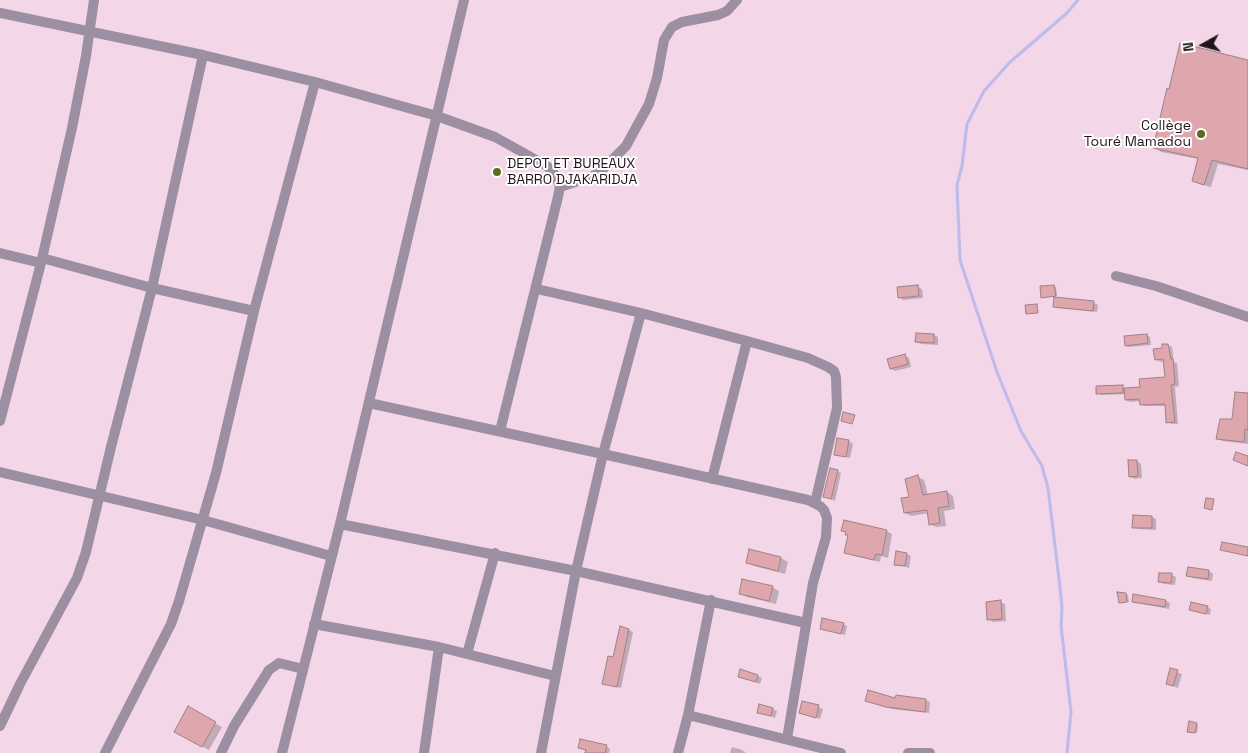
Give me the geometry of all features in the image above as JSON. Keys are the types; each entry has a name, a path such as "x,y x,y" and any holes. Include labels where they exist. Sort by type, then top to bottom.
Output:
{"street":[{"path":"0,421 42,260 76,110 94,0"},
{"path":"282,753 340,524 464,0"},
{"path":"560,187 593,176 603,169 626,146 649,104 657,78 664,40 672,27 682,22 718,15 728,11 737,0"},
{"path":"0,13 203,55 315,82 437,116 495,137 547,166 556,176 560,187 537,288 500,431"},
{"path":"0,726 20,684 77,578 86,552 152,288 203,55"},
{"path":"105,753 171,624 189,568 232,409 254,311 315,82"},
{"path":"0,253 42,260 254,311"},
{"path":"1116,276 1156,286 1248,317"},
{"path":"537,288 747,341 821,363 834,371 836,377 837,408 815,503"},
{"path":"541,753 576,571 603,454 641,313"},
{"path":"712,478 747,341"},
{"path":"368,403 712,478 815,503 824,510 828,524 826,537 813,583 787,739"},
{"path":"0,472 203,520 331,556"},
{"path":"340,524 495,553 711,600 806,623"},
{"path":"467,654 495,553"},
{"path":"678,753 688,715 711,600"},
{"path":"314,624 438,647 555,676"},
{"path":"424,753 438,647"},
{"path":"221,753 234,726 268,670 279,663 303,669"},
{"path":"688,715 841,753"},
{"path":"908,753 930,753"}],"building":[{"path":"1180,43 1248,60 1248,169 1212,160 1204,185 1192,181 1198,158 1153,148"},
{"path":"918,285 919,296 898,298 897,287"},
{"path":"1054,285 1056,296 1041,298 1040,286"},
{"path":"1054,297 1094,301 1093,311 1053,307"},
{"path":"1037,304 1038,313 1026,314 1025,305"},
{"path":"916,333 934,334 934,343 915,342"},
{"path":"1147,334 1148,343 1125,346 1124,336"},
{"path":"1162,344 1168,344 1171,359 1173,359 1175,384 1171,385 1175,422 1166,423 1165,404 1140,405 1139,399 1125,400 1124,388 1140,387 1139,379 1165,377 1163,359 1155,360 1153,349 1162,348"},
{"path":"905,354 908,364 890,369 887,359"},
{"path":"1123,385 1123,393 1096,394 1096,386"},
{"path":"1235,392 1248,393 1248,430 1245,429 1244,442 1216,439 1220,419 1232,419"},
{"path":"843,412 855,415 852,424 841,421"},
{"path":"837,438 849,440 846,457 834,455"},
{"path":"1236,452 1248,456 1248,466 1233,460"},
{"path":"1128,460 1137,460 1138,476 1129,477"},
{"path":"830,468 838,470 831,499 823,497"},
{"path":"918,475 923,495 947,491 949,506 938,508 940,523 929,525 927,510 904,513 901,498 909,497 905,479"},
{"path":"1206,498 1214,499 1212,510 1204,508"},
{"path":"1133,515 1152,516 1152,528 1132,528"},
{"path":"844,520 887,530 882,555 876,554 874,560 844,553 848,535 845,535 846,532 841,531"},
{"path":"1222,542 1248,547 1248,556 1220,550"},
{"path":"749,549 781,557 778,571 746,563"},
{"path":"896,551 907,553 905,566 894,565"},
{"path":"1188,567 1209,570 1208,579 1186,576"},
{"path":"1159,573 1172,573 1171,583 1158,582"},
{"path":"742,579 773,586 769,601 739,594"},
{"path":"1117,592 1126,593 1127,602 1119,603"},
{"path":"1133,594 1166,600 1165,607 1132,602"},
{"path":"1001,600 1002,619 987,620 986,602"},
{"path":"1191,602 1208,606 1206,614 1189,610"},
{"path":"822,618 844,623 841,634 820,629"},
{"path":"620,626 629,629 617,687 602,684 608,656 613,657"},
{"path":"1170,668 1178,670 1173,686 1166,684"},
{"path":"740,669 758,675 756,682 738,677"},
{"path":"868,690 895,698 896,695 926,699 925,712 886,707 865,701"},
{"path":"802,701 819,705 816,718 799,713"},
{"path":"759,704 773,708 771,716 757,713"},
{"path":"188,706 216,722 202,747 174,732"},
{"path":"1189,721 1197,723 1195,733 1187,732"},
{"path":"580,739 607,745 605,753 585,753 586,750 578,748"}],"waterway":[{"path":"1067,753 1071,712 1061,626 1060,587 1048,488 1042,466 1021,431 997,372 960,260 957,185 962,166 967,124 984,91 1010,62 1067,13 1078,0"}],"place":[{"name":"Collège Touré Mamadou","path":"1201,134"},
{"name":"DEPOT ET BUREAUX BARRO DJAKARIDJA","path":"497,172"}]}
